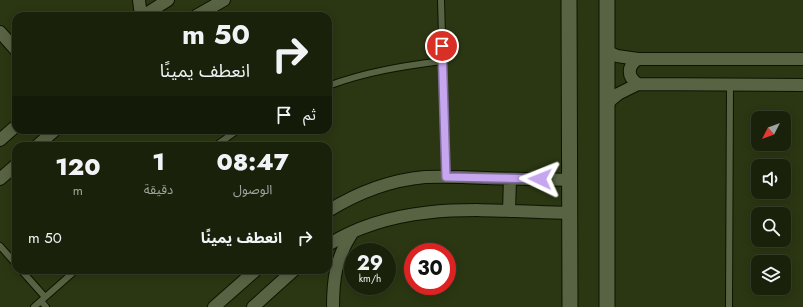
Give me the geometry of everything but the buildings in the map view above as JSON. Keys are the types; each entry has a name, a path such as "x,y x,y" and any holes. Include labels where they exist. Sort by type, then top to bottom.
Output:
{"street":[{"path":"139,0 141,12"},
{"path":"148,12 168,0"},
{"path":"203,12 224,0"},
{"path":"569,0 570,307"},
{"path":"607,0 608,307"},
{"path":"0,32 12,46"},
{"path":"608,52 622,57 638,59 803,60"},
{"path":"638,59 630,66 629,72 630,77 638,84"},
{"path":"607,103 618,94 638,84 803,85"},
{"path":"0,140 12,130"},
{"path":"42,142 50,134"},
{"path":"0,179 12,168"},
{"path":"332,209 361,193 381,186 424,178 446,177 570,180"},
{"path":"509,211 510,179"},
{"path":"332,243 380,222 421,212 445,210 570,213"},
{"path":"333,307 334,281 339,256 352,233"},
{"path":"214,307 251,274"},
{"path":"253,307 290,274"}],"lane":[{"path":"441,0 446,177"},
{"path":"332,85 373,72 407,65 442,62"},
{"path":"729,307 730,85"},
{"path":"221,142 232,134"},
{"path":"0,246 12,260"},
{"path":"24,274 43,299 46,307"},
{"path":"34,307 71,274"}],"shaded area":[{"path":"0,0 803,0 803,307 0,307"}],"route":[{"path":"442,46 446,177 540,179"}]}
